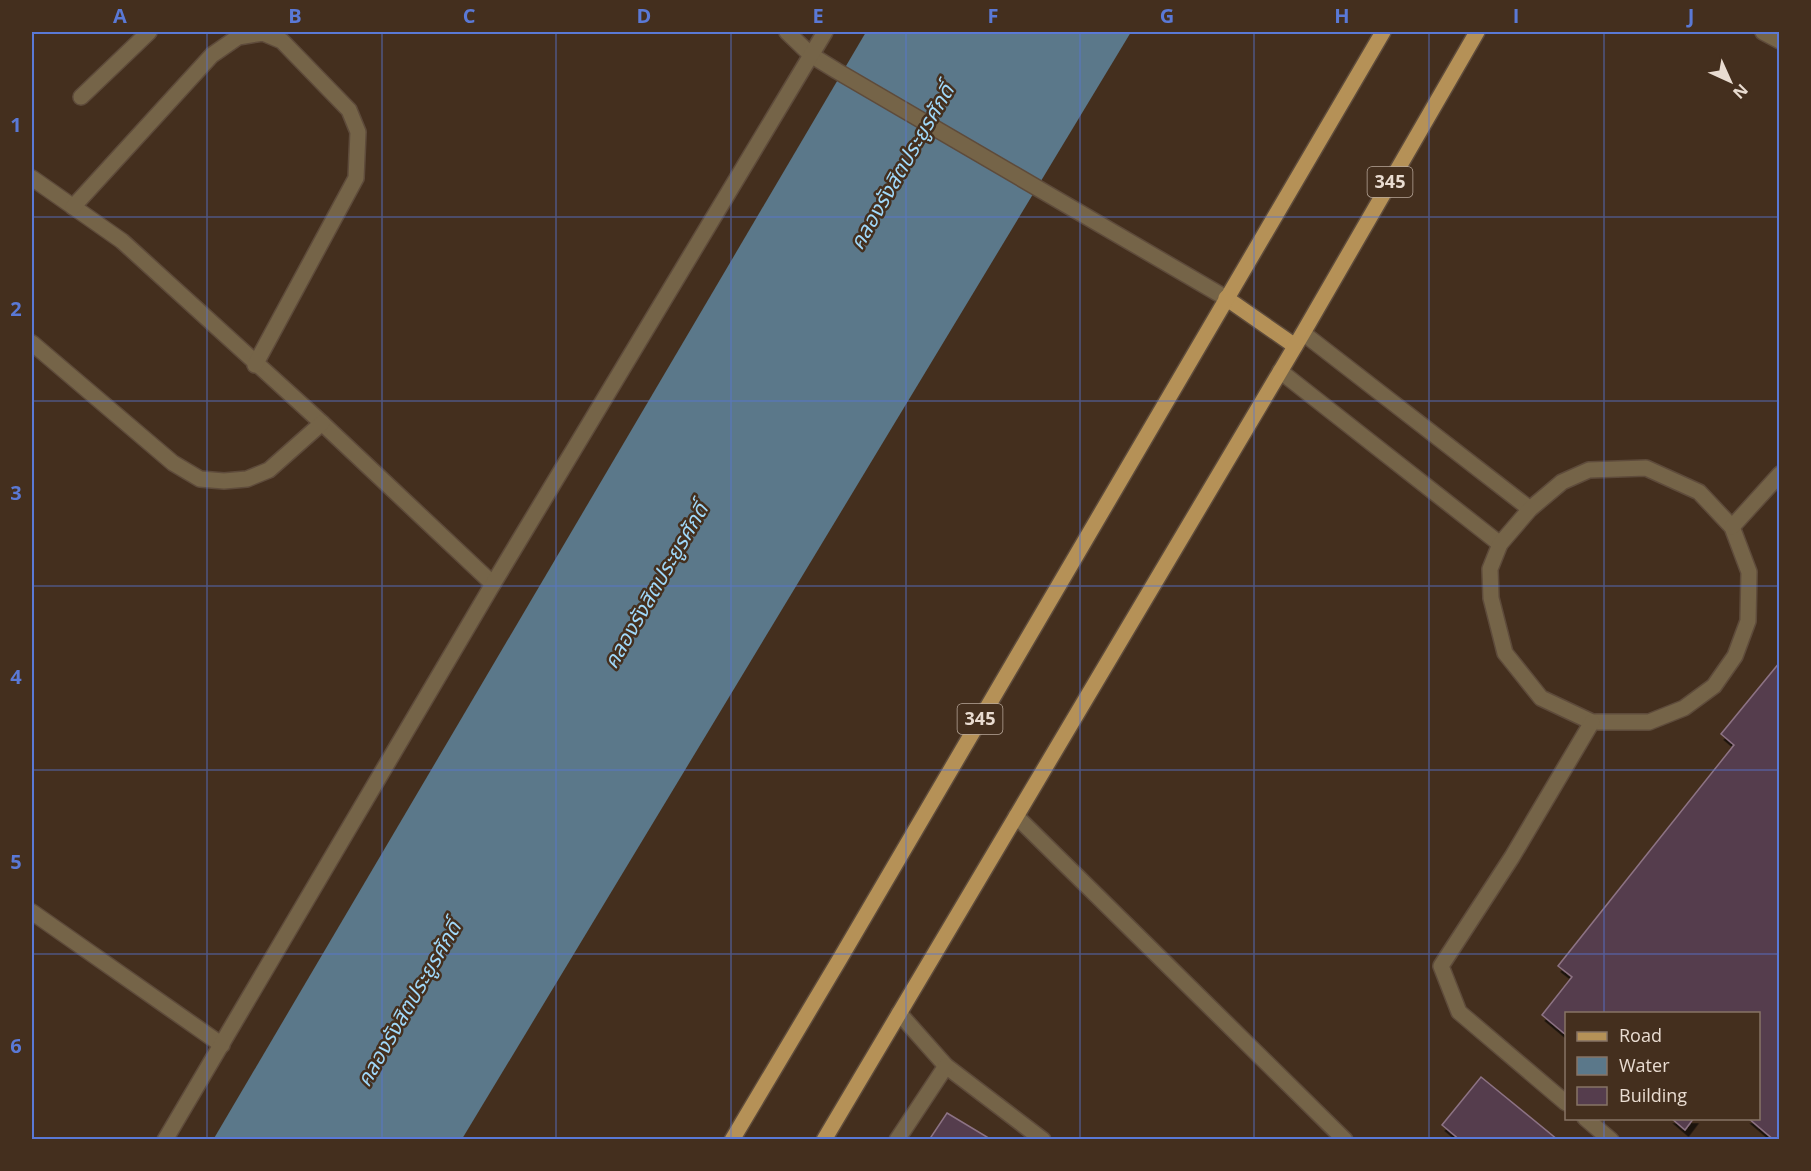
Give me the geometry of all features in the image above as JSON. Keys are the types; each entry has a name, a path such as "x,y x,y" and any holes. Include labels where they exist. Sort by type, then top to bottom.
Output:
{"main road":[{"name":"345","path":"732,1140 1383,32"},
{"name":"345","path":"824,1140 1299,340 1478,32"},
{"path":"1226,298 1299,340"}],"street":[{"path":"81,97 149,32"},
{"path":"787,32 811,55 837,71 1226,298"},
{"path":"165,1140 493,584 825,32"},
{"path":"1763,32 1779,41"},
{"path":"73,207 212,55 238,37 263,33 282,40 349,110 358,132 356,178 255,364"},
{"path":"32,177 122,242 322,423 493,584"},
{"path":"1299,340 1530,508"},
{"path":"32,343 173,463 200,479 224,481 247,479 269,470 322,423"},
{"path":"1280,371 1500,544"},
{"path":"1646,468 1699,492 1731,527 1749,572 1748,621 1736,656 1714,686 1684,708 1649,722 1592,722 1541,698 1505,653 1491,598 1490,569 1500,544 1530,508 1562,482 1589,470 1646,468"},
{"path":"1731,527 1779,474"},
{"path":"1565,1102 1459,1012 1441,966 1512,857 1592,722"},
{"path":"1016,816 1345,1140"},
{"path":"32,912 222,1045"},
{"path":"899,1013 946,1066 1043,1140"},
{"path":"897,1140 946,1066"},
{"path":"1586,1120 1611,1140"}],"water":[{"name":"คลองรังสิตประยูรศักดิ์","path":"866,32 1131,32 462,1139 213,1140"}],"building":[{"path":"1780,662 1780,1140 1774,1140 1750,1120 1760,1120 1760,1012 1565,1012 1565,1034 1542,1015 1572,977 1558,966 1734,745 1721,734"},
{"path":"1481,1077 1558,1140 1460,1140 1442,1125"},
{"path":"947,1113 992,1140 929,1140"},
{"path":"1673,1120 1692,1120 1685,1130"}]}
